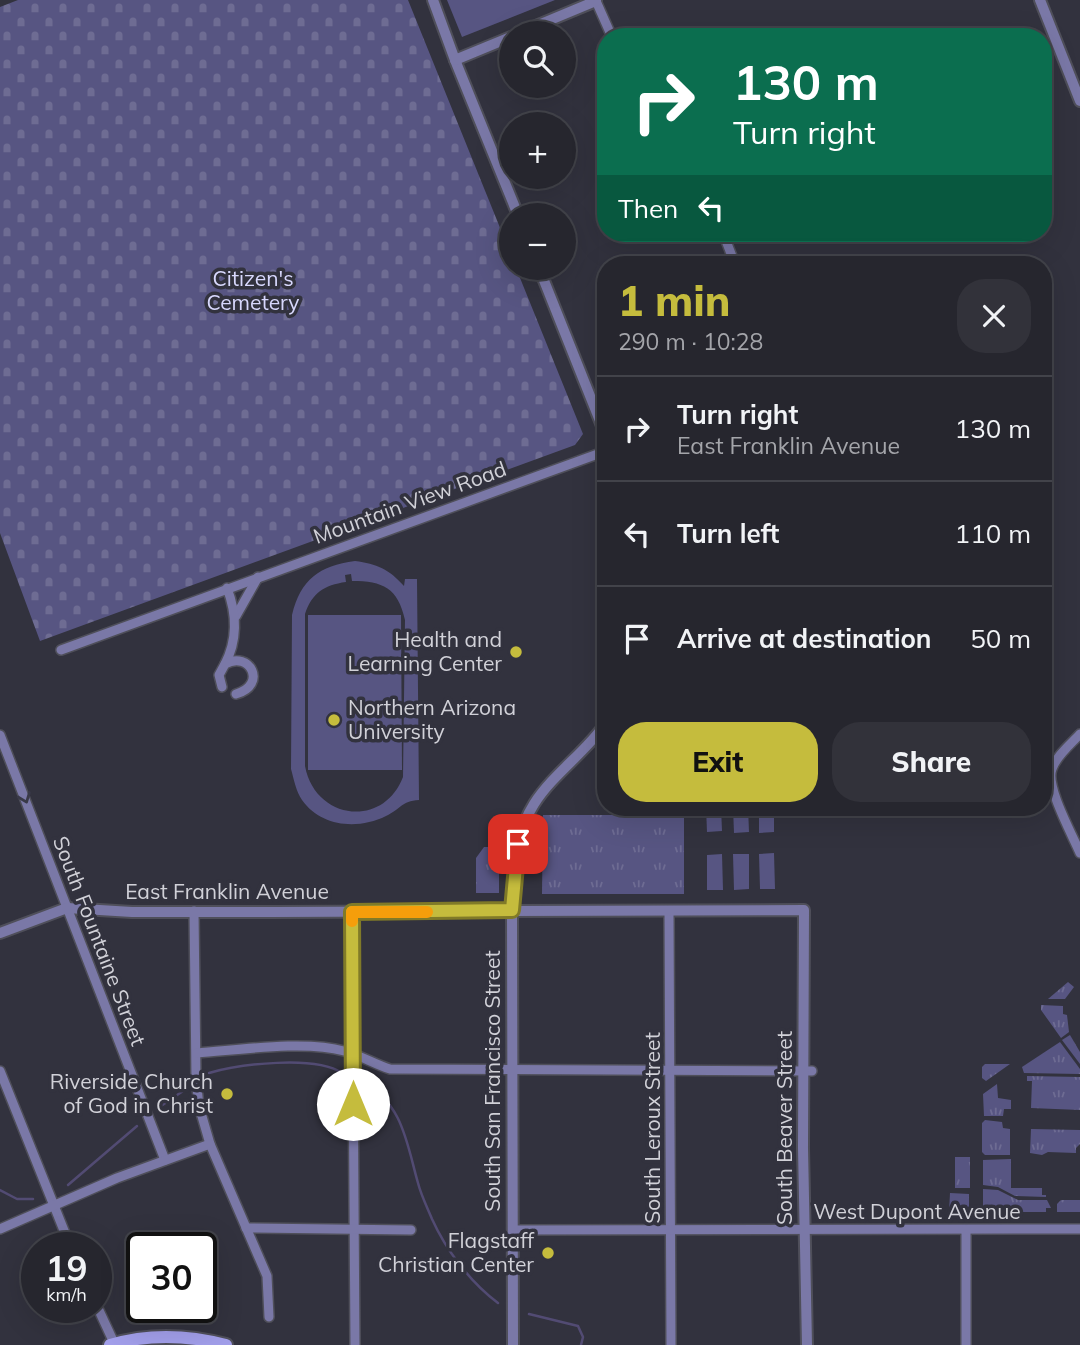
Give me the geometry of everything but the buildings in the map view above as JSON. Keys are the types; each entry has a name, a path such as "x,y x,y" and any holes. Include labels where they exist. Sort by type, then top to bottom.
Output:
{"main road":[{"path":"113,1345 174,1337 226,1345"}],"street":[{"path":"433,0 513,203"},
{"path":"547,21 596,0 608,28"},
{"path":"1040,0 1051,28"},
{"path":"1052,30 1080,101"},
{"path":"455,60 499,42"},
{"path":"544,280 597,413"},
{"name":"Mountain View Road","path":"61,650 597,454"},
{"path":"235,618 258,577"},
{"path":"222,687 219,675 234,648 235,618 227,588"},
{"path":"234,648 252,671 253,682 246,691 236,694"},
{"path":"225,664 236,660 245,662"},
{"name":"South Fountaine Street","path":"0,734 165,1160"},
{"path":"1052,771 1057,760 1080,734"},
{"name":"South San Francisco Street","path":"513,1345 512,910 518,844 529,812 542,792 597,735"},
{"path":"1052,785 1080,853"},
{"name":"East Franklin Avenue","path":"0,933 67,908 132,912 804,910"},
{"name":"South Beaver Street","path":"804,910 808,1071 804,1229 807,1345"},
{"path":"194,911 196,1078 199,1106 210,1144 267,1276 269,1317"},
{"name":"South Leroux Street","path":"669,911 671,1345"},
{"path":"352,912 355,1345"},
{"path":"197,1053 308,1046 353,1054 390,1069 808,1071"},
{"path":"0,1070 64,1232"},
{"path":"0,1230 117,1178 210,1144"},
{"path":"246,1228 411,1230"},
{"name":"West Dupont Avenue","path":"513,1230 1080,1229"},
{"path":"965,1230 966,1345"},
{"path":"104,1323 113,1345"}],"green space":[{"name":"Citizen's Cemetery","path":"18,0 408,0 499,225 499,280 521,280 583,434 575,445 40,641 0,533 0,7"},
{"path":"447,0 555,0 499,21 462,37"},
{"path":"355,561 376,566 388,571 404,586 405,579 417,579 419,800 405,804 375,820 352,824 330,821 310,809 298,793 291,769 292,615 306,583 331,566","holes":["351,574 352,581 388,588 398,600 405,620 403,777 393,794 381,805 366,811 335,807 322,798 311,784 305,766 305,614 320,591 346,582 345,575"]},
{"path":"308,615 401,615 402,770 308,770"},
{"path":"543,815 684,816 684,894 542,894"},
{"path":"706,816 721,816 722,831 707,832"},
{"path":"733,816 748,816 749,832 734,833"},
{"path":"759,816 774,816 774,832 759,833"},
{"path":"484,847 490,847 495,863 499,862 499,893 476,893 476,858"},
{"path":"774,853 775,889 760,889 759,854"},
{"path":"722,854 723,890 707,890 707,855"},
{"path":"733,854 749,854 749,889 734,890"},
{"path":"1068,982 1074,987 1065,999 1048,999"},
{"path":"1041,1005 1063,1006 1069,1032 1061,1038 1041,1010"},
{"path":"1070,1035 1080,1052 1080,1064 1062,1040"},
{"path":"1060,1042 1080,1069 1080,1074 1024,1073 1022,1067"},
{"path":"985,1064 1010,1064 986,1081 982,1078 982,1067"},
{"path":"1027,1076 1080,1077 1080,1110 1031,1108 1032,1081 1027,1081"},
{"path":"997,1084 998,1098 1011,1100 1011,1109 1004,1109 1003,1116 984,1116 983,1094"},
{"path":"985,1120 1002,1122 1003,1128 1010,1129 1010,1155 985,1155 982,1152 982,1123"},
{"path":"1031,1129 1080,1130 1080,1144 1076,1153 1030,1153"},
{"path":"955,1157 970,1157 970,1188 955,1188"},
{"path":"1011,1159 1011,1188 1042,1188 1042,1195 1046,1197 1015,1196 998,1187 983,1185 983,1160"},
{"path":"983,1189 998,1190 1018,1200 1047,1200 1051,1208 1046,1208 1046,1212 983,1212"},
{"path":"950,1193 969,1194 969,1213 949,1213"},
{"path":"1061,1200 1080,1200 1080,1212 1057,1212 1057,1204"}],"waterway":[{"path":"209,1073 277,1063 314,1064 342,1073"},
{"path":"363,1084 376,1092 395,1113 406,1140 422,1196 444,1242 460,1265 498,1303"},
{"path":"161,1106 183,1091"},
{"path":"68,1185 137,1126"},
{"path":"0,1190 17,1199 33,1199"},
{"path":"529,1314 578,1326 583,1337 581,1345"}],"slow traffic":[{"path":"352,921 352,912 427,912"}],"place":[{"name":"Health and Learning Center","path":"516,652"},
{"name":"Northern Arizona University","path":"334,720"},
{"name":"Riverside Church of God in Christ","path":"227,1094"},
{"name":"Flagstaff Christian Center","path":"548,1253"}],"route":[{"path":"353,1104 352,912 512,910 518,844"}]}
